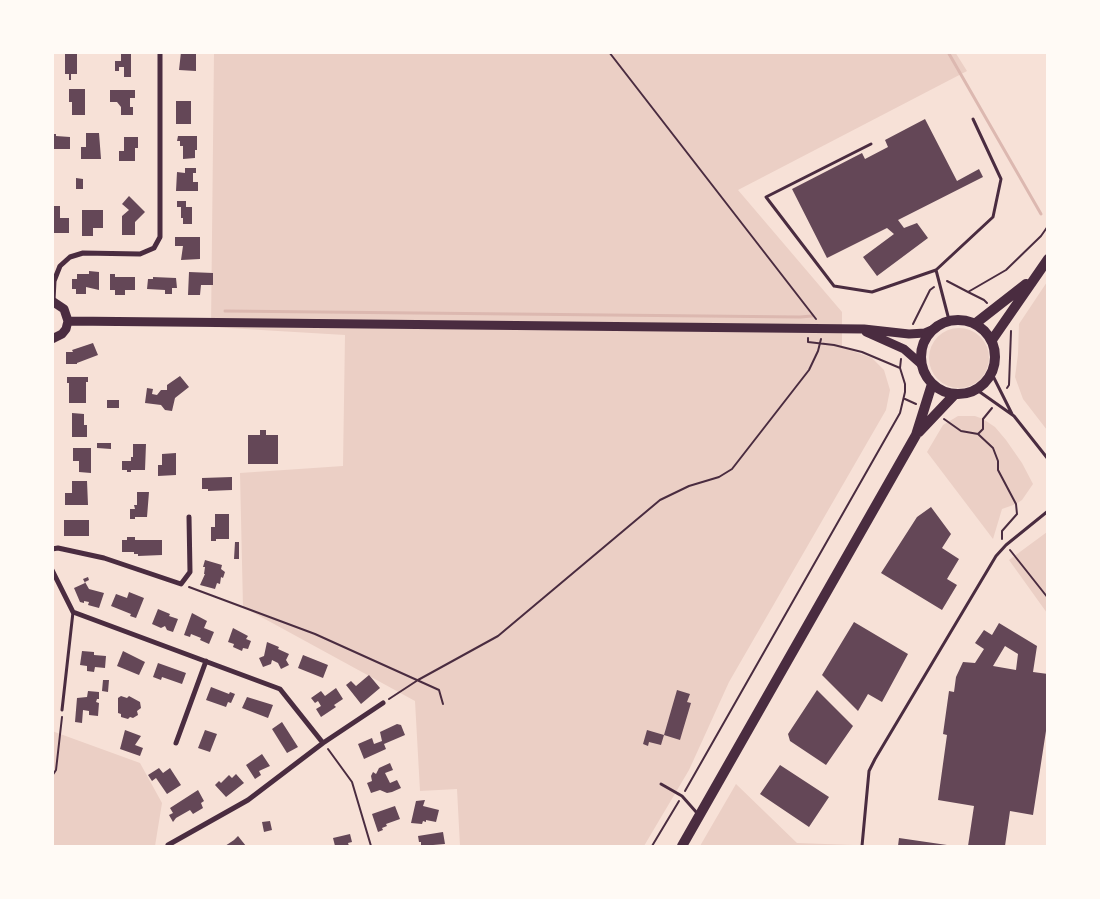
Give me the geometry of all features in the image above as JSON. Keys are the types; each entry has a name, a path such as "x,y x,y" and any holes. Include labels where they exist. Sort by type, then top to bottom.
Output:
{"main road":[{"path":"992,340 1048,259"},
{"path":"976,323 1033,279"},
{"path":"958,319 976,323 985,330 992,340 996,351 996,363 992,374 986,383 966,394 942,391 932,384 924,371 921,352 925,340 932,330 949,320 958,319"},
{"path":"682,846 916,435 932,384"},
{"path":"916,435 954,394"}],"street":[{"path":"52,339 62,334 66,329 68,321 64,309 53,301 54,281 60,266 70,257 83,253 140,254 154,248 160,237 160,52"},
{"path":"68,321 823,328 878,330 909,334 925,333 932,330"},
{"path":"856,329 877,336 904,349 922,364"},
{"path":"52,549 58,548 104,558 181,584 190,572 189,517"},
{"path":"52,570 73,612 280,689 323,743"},
{"path":"176,743 206,662"},
{"path":"168,845 248,800 323,743 383,703"}],"lane":[{"path":"871,144 766,197 834,286 872,292 936,270 993,217 1002,178 973,119"},
{"path":"936,270 938,284 949,320"},
{"path":"992,374 1014,416 1048,459"},
{"path":"976,390 1014,416"},
{"path":"862,846 870,771 875,758 996,556 1006,545 1048,511"},
{"path":"62,710 73,612"},
{"path":"661,784 682,796 700,816"}],"path":[{"path":"383,703 418,680 498,636 660,500 690,486 719,477 732,469 808,370 818,351 823,328 609,52"},
{"path":"909,334 930,290 946,281 968,292 1006,270 1041,236 1048,226"},
{"path":"809,328 808,342 856,350 900,368"},
{"path":"652,846 900,413 905,399 905,384 900,368 904,349"},
{"path":"905,399 925,407"},
{"path":"937,413 961,431 978,434 993,448 998,461 998,470 1016,504 1017,514 1002,531 1001,538 1048,598"},
{"path":"181,584 315,634 440,690 443,704"},
{"path":"52,776 56,770 62,710"},
{"path":"323,743 352,782 371,846"}],"shaded area":[{"path":"955,52 967,71 738,190 842,312 842,347 872,358 884,370 890,390 886,410 729,682 689,770 644,846 460,846 457,789 420,791 415,701 243,607 240,473 343,466 345,335 211,327 214,53"},
{"path":"1047,282 1048,430 1023,399 1015,377 1019,324"},
{"path":"959,328 975,333 980,337 984,342 989,358 984,374 980,379 975,383 959,388 943,383 938,379 934,374 929,358 934,342 938,337 943,333"},
{"path":"958,416 975,416 995,427 1022,463 1033,484 1022,500 1002,509 993,539 927,452 943,425"},
{"path":"1047,532 1047,613 1009,560"},
{"path":"52,731 140,763 162,803 155,846 53,846"},
{"path":"736,784 797,843 853,846 700,846"}],"building":[{"path":"77,52 77,74 71,74 71,80 69,80 69,74 65,74 65,53"},
{"path":"121,52 131,52 131,77 124,77 124,67 119,67 119,71 115,71 115,61 121,61"},
{"path":"181,52 196,52 196,71 179,70"},
{"path":"69,89 85,89 85,115 72,115"},
{"path":"110,90 135,90 135,98 130,98 130,107 133,107 133,115 121,115 121,107 117,102 110,102"},
{"path":"176,101 191,101 191,124 176,124"},
{"path":"925,119 957,181 979,169 983,177 898,220 904,228 917,223 928,238 877,276 863,257 894,234 887,228 827,258 792,189 862,153 865,159 888,147 885,140"},
{"path":"86,133 99,133 101,159 81,159 81,147 86,147"},
{"path":"52,134 70,137 70,149 52,149"},
{"path":"178,136 197,136 195,158 183,159 183,146 180,146 180,141 177,141"},
{"path":"124,137 138,137 138,148 135,148 135,161 119,161 119,151 124,151"},
{"path":"185,168 196,168 196,173 193,173 193,182 198,182 198,191 176,191 177,172 185,173"},
{"path":"76,178 83,179 83,189 76,189"},
{"path":"129,196 145,212 135,222 135,235 122,235 122,216 129,210 122,204"},
{"path":"177,201 186,201 186,207 192,207 192,224 183,224 181,207 177,207"},
{"path":"52,206 60,206 60,218 69,218 69,233 52,233"},
{"path":"82,210 103,210 103,228 93,228 93,236 82,236"},
{"path":"175,237 200,237 200,259 181,260 183,246 175,246"},
{"path":"89,271 99,272 99,290 86,287 86,294 76,294 76,289 72,289 72,279 77,279 77,274 89,274"},
{"path":"189,272 213,273 213,285 201,285 200,295 188,295"},
{"path":"110,274 115,274 115,277 135,277 135,290 125,290 125,295 115,295 115,290 110,290"},
{"path":"153,277 176,278 177,288 172,288 172,294 165,294 165,290 147,289 148,279 153,279"},
{"path":"93,343 98,355 77,364 66,364 66,352 73,352 72,350"},
{"path":"180,376 189,387 175,398 172,411 165,410 161,405 145,403 147,388 153,389 152,394 157,395 161,390 167,390 167,385"},
{"path":"67,377 88,377 88,382 86,382 86,403 69,403 69,383 67,383"},
{"path":"107,400 119,400 119,408 107,408"},
{"path":"72,413 84,414 84,425 87,425 87,437 72,437"},
{"path":"260,430 266,430 266,435 278,435 278,464 248,464 248,435 260,435"},
{"path":"97,443 111,443 111,449 97,448"},
{"path":"133,444 146,444 145,470 131,470 131,472 127,472 127,470 122,470 122,461 131,461 131,457 133,457"},
{"path":"73,448 91,448 91,473 79,472 79,461 73,461"},
{"path":"176,453 176,475 158,476 158,465 162,465 162,454"},
{"path":"232,477 232,490 208,491 208,489 202,489 202,478"},
{"path":"72,481 87,481 88,505 65,505 65,493 72,493"},
{"path":"137,492 149,492 147,517 130,519 130,509 135,509 134,505 137,505"},
{"path":"931,507 951,534 942,548 959,559 947,579 957,585 942,610 881,573 917,517"},
{"path":"215,514 229,514 229,539 211,541 211,527 215,527"},
{"path":"64,520 89,520 89,536 64,536"},
{"path":"127,537 135,537 135,540 162,540 162,555 138,556 134,552 122,552 122,540 127,540"},
{"path":"235,542 239,542 239,559 234,559"},
{"path":"205,560 222,565 221,569 225,572 223,578 221,577 220,584 217,583 215,589 200,585 205,574 205,567 203,567"},
{"path":"88,577 89,580 85,582 89,589 104,593 99,608 88,605 89,602 80,602 74,588 85,583 83,579"},
{"path":"129,592 144,598 136,618 111,606 116,594 127,598"},
{"path":"158,609 178,619 173,632 167,630 165,626 161,628 152,624"},
{"path":"192,613 207,621 204,628 214,632 209,644 191,634 190,637 184,635"},
{"path":"854,622 908,654 882,702 868,694 858,711 822,675"},
{"path":"999,623 1037,646 1033,672 1048,674 1048,718 1033,815 1010,811 1005,846 968,846 974,806 938,800 947,735 943,734 949,691 954,692 956,677 963,662 975,663 984,649 975,643 984,630 992,635","holes":["1005,646 1018,654 1016,670 993,666"]},
{"path":"233,628 248,636 246,639 251,641 248,649 243,648 242,651 233,647 234,644 228,642"},
{"path":"267,642 289,654 286,660 289,665 281,669 278,663 272,660 271,664 263,667 259,658 264,656"},
{"path":"82,651 106,656 105,668 95,667 94,672 87,671 87,666 80,665"},
{"path":"123,651 145,662 139,675 117,666"},
{"path":"303,655 328,665 323,678 298,668"},
{"path":"158,663 186,673 182,684 162,677 161,680 153,677"},
{"path":"369,675 380,688 361,704 346,685 351,681 356,686"},
{"path":"103,680 109,680 108,692 102,691"},
{"path":"211,687 229,694 230,692 235,694 231,703 228,702 226,707 206,700"},
{"path":"336,688 343,699 334,705 336,707 321,717 316,709 321,706 318,701 315,703 311,698 321,691 325,696"},
{"path":"677,690 690,694 687,702 691,703 680,740 664,735"},
{"path":"817,690 853,726 826,765 790,741 788,734"},
{"path":"88,691 99,692 99,699 96,702 99,703 98,716 89,715 89,711 83,710 82,723 75,722 77,698 87,697"},
{"path":"121,696 127,698 129,696 140,702 141,708 137,711 138,715 128,719 121,717 121,714 118,713 118,698"},
{"path":"247,697 273,705 268,718 242,708"},
{"path":"282,722 298,747 287,753 272,729"},
{"path":"397,724 401,725 405,735 384,744 386,749 364,759 358,744 372,738 374,744 382,741 380,732"},
{"path":"125,730 141,736 135,745 143,748 140,756 120,749"},
{"path":"205,730 217,734 210,752 198,748"},
{"path":"647,730 664,735 661,745 649,742 648,746 643,744"},
{"path":"262,754 270,766 259,771 261,775 255,779 246,765"},
{"path":"390,763 393,770 385,773 390,783 397,780 401,788 387,793 380,790 371,793 367,783 372,781 371,776 373,772 376,774 379,768"},
{"path":"780,765 829,797 809,827 760,794"},
{"path":"159,768 163,773 170,768 181,785 167,794 156,778 152,781 148,775"},
{"path":"236,774 244,783 226,797 215,785 219,781 221,783 229,775 232,778"},
{"path":"198,790 204,801 201,803 203,808 193,814 190,810 176,818 173,822 169,815 173,813 170,808"},
{"path":"425,800 423,806 439,810 436,822 426,820 422,824 411,823 416,801"},
{"path":"395,806 400,819 386,824 387,826 382,828 383,830 378,832 372,814"},
{"path":"270,821 272,830 264,832 262,822"},
{"path":"443,832 445,844 421,846 418,836"},
{"path":"350,834 352,842 348,843 349,846 335,846 333,838"},
{"path":"238,836 246,846 225,846 234,840"},
{"path":"899,838 947,845 947,846 898,846"}],"waterway":[{"path":"948,52 1041,214"},
{"path":"225,311 812,316"}]}
